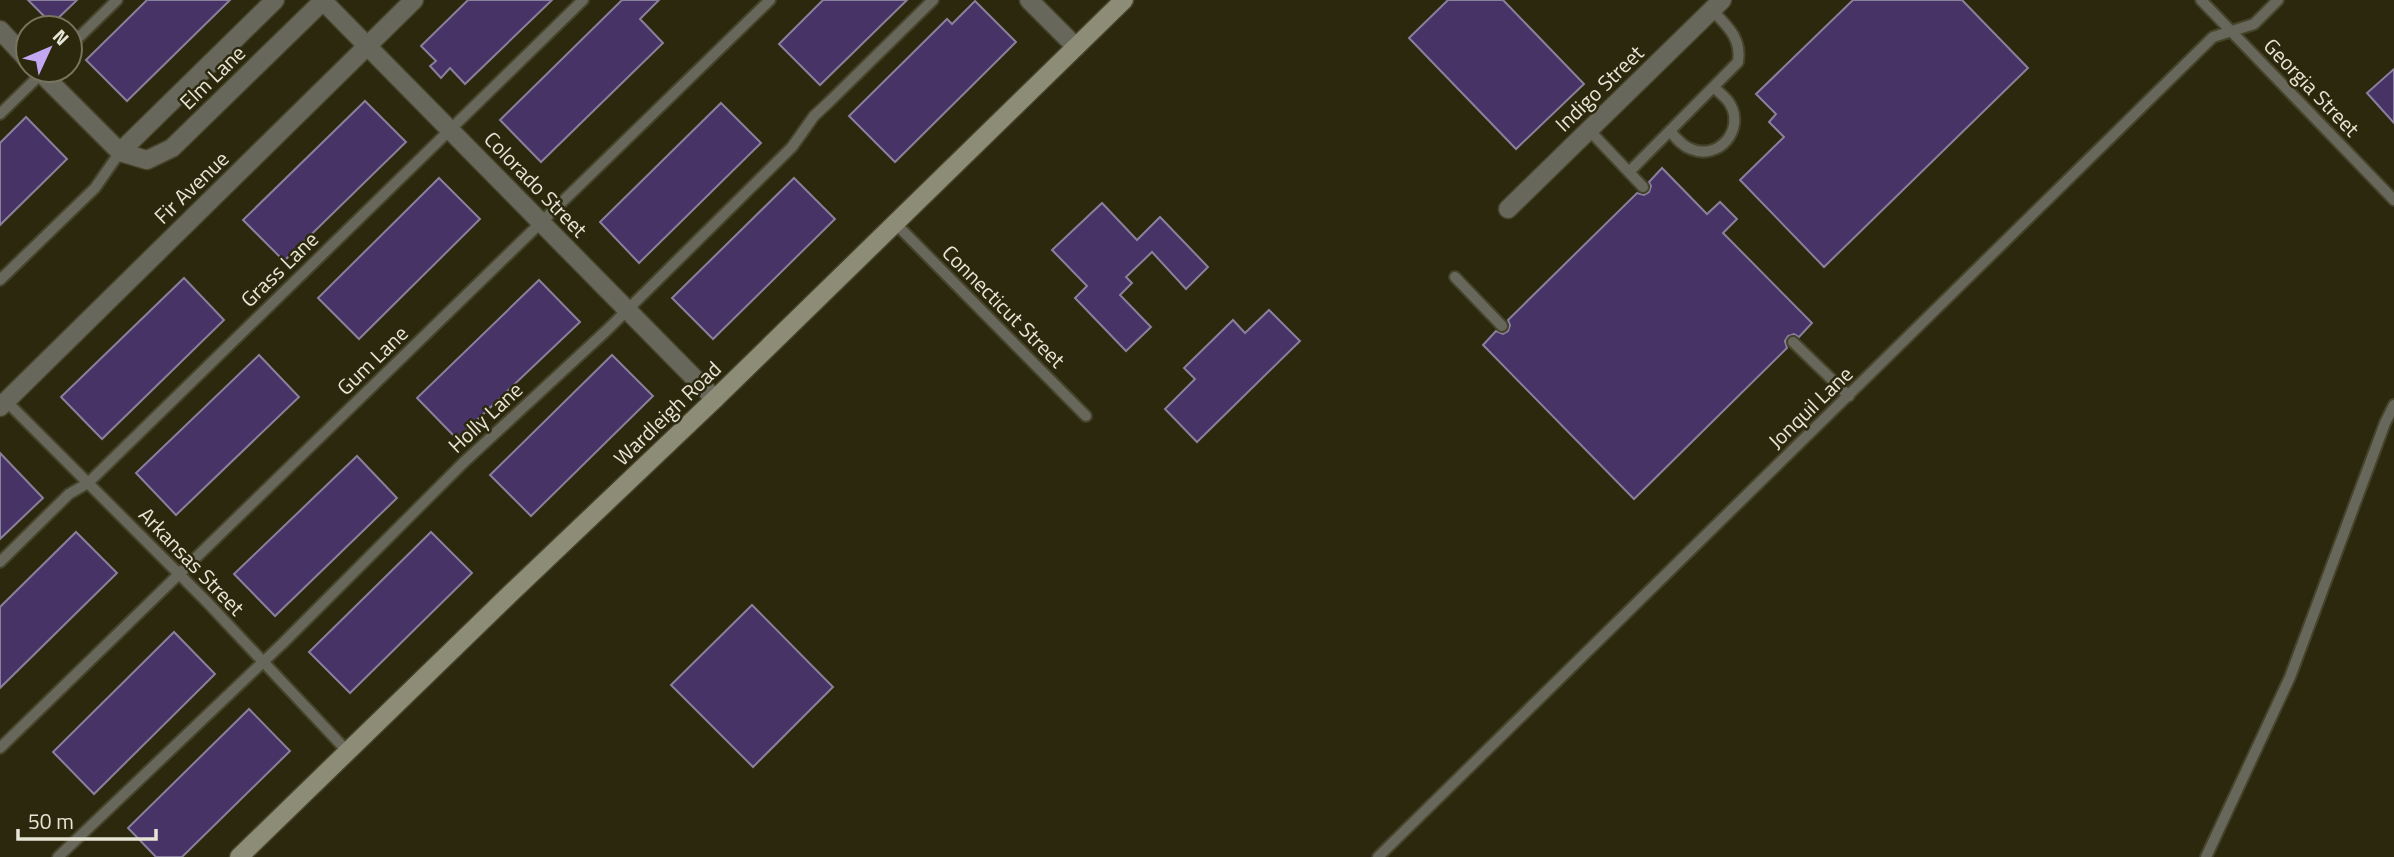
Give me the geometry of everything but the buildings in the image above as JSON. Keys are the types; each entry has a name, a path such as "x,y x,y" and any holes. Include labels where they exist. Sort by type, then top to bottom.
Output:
{"main road":[{"name":"Wardleigh Road","path":"239,857 715,399 1124,0"}],"street":[{"name":"Elm Lane","path":"275,0 120,152 147,160 172,148 324,0"},
{"name":"Colorado Street","path":"324,0 715,399"},
{"name":"Fir Avenue","path":"3,404 414,0"},
{"path":"1029,0 1076,47"},
{"name":"Indigo Street","path":"1508,209 1717,5"},
{"path":"0,30 14,45"},
{"path":"55,84 120,152"}],"lane":[{"path":"84,32 117,0"},
{"name":"Grass Lane","path":"0,562 69,494 88,483 583,0"},
{"name":"Gum Lane","path":"0,748 770,0"},
{"name":"Holly Lane","path":"58,857 262,663 463,463 627,310 792,147 814,116 933,0"},
{"name":"Georgia Street","path":"2201,0 2394,200"},
{"name":"Jonquil Lane","path":"1378,857 2213,37 2254,24 2278,0"},
{"path":"1629,172 1738,62 1739,49 1717,5"},
{"path":"0,114 29,84"},
{"path":"1670,131 1682,144 1695,151 1710,151 1723,145 1732,133 1734,118 1728,101 1714,88"},
{"path":"1589,130 1643,187"},
{"name":"Elm Lane","path":"0,280 95,188 120,152"},
{"name":"Connecticut Street","path":"895,223 1086,416"},
{"path":"1455,277 1502,326"},
{"path":"1793,342 1849,396"},
{"name":"Arkansas Street","path":"3,404 88,483 179,574 347,751"},
{"path":"2206,857 2290,677 2394,405"}]}
